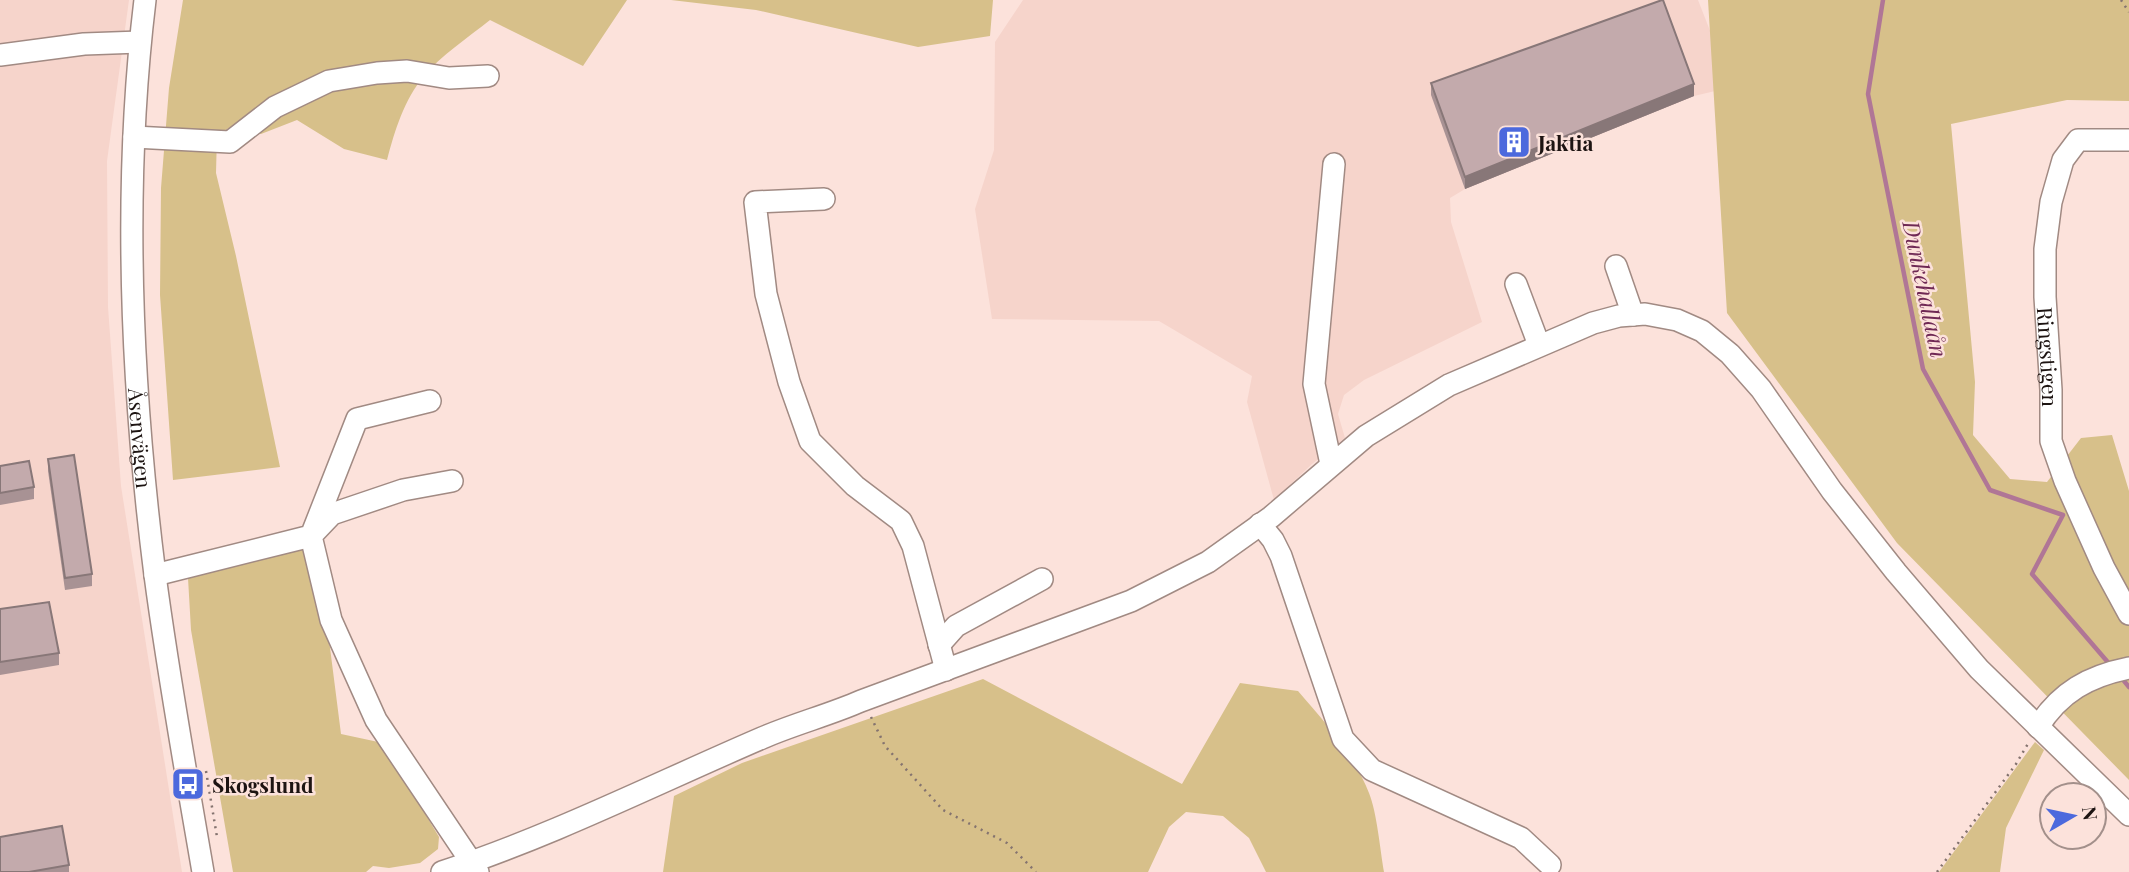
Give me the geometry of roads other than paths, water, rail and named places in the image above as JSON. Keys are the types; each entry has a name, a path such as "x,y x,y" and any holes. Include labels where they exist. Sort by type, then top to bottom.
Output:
{"street":[{"name":"Åsenvägen","path":"145,0 140,42 132,199 134,318 141,438 155,575 203,872"},
{"path":"0,55 84,44 140,42"},
{"path":"134,137 230,142 275,107 329,80 407,71 449,78 488,76"},
{"name":"Ringstigen","path":"2129,140 2078,140 2063,160 2051,202 2045,249 2051,441 2065,481 2104,568 2129,614"},
{"path":"1331,464 1314,384 1334,164"},
{"path":"824,199 755,202 766,294 789,382 810,441 855,486 901,520 914,546 946,670"},
{"path":"1616,266 1633,315"},
{"path":"1516,284 1539,345"},
{"path":"442,872 475,867 764,737 1130,601 1208,562 1260,524 1366,436 1449,385 1593,323 1619,316 1645,314 1677,320 1702,331 1730,354 1761,389 1832,491 1896,572 1979,668 2129,815"},
{"path":"430,401 357,419 311,536 331,620 376,720 475,867"},
{"path":"155,575 311,536 332,514 403,490 452,481"},
{"path":"1260,524 1281,556 1343,738 1372,770 1521,838 1550,865"},
{"path":"939,645 956,626 1042,579"},
{"path":"2038,727 2052,705 2076,688 2104,673 2128,668"}],"waterway":[{"name":"Dunkehallaån","path":"1883,0 1868,94 1923,369 1990,490 2063,515 2032,574 2112,667"},
{"name":"Dunkehallaån","path":"2120,676 2129,687"}],"place":[{"name":"Jaktia","path":"1514,142"},
{"name":"Skogslund","path":"188,784"}]}
